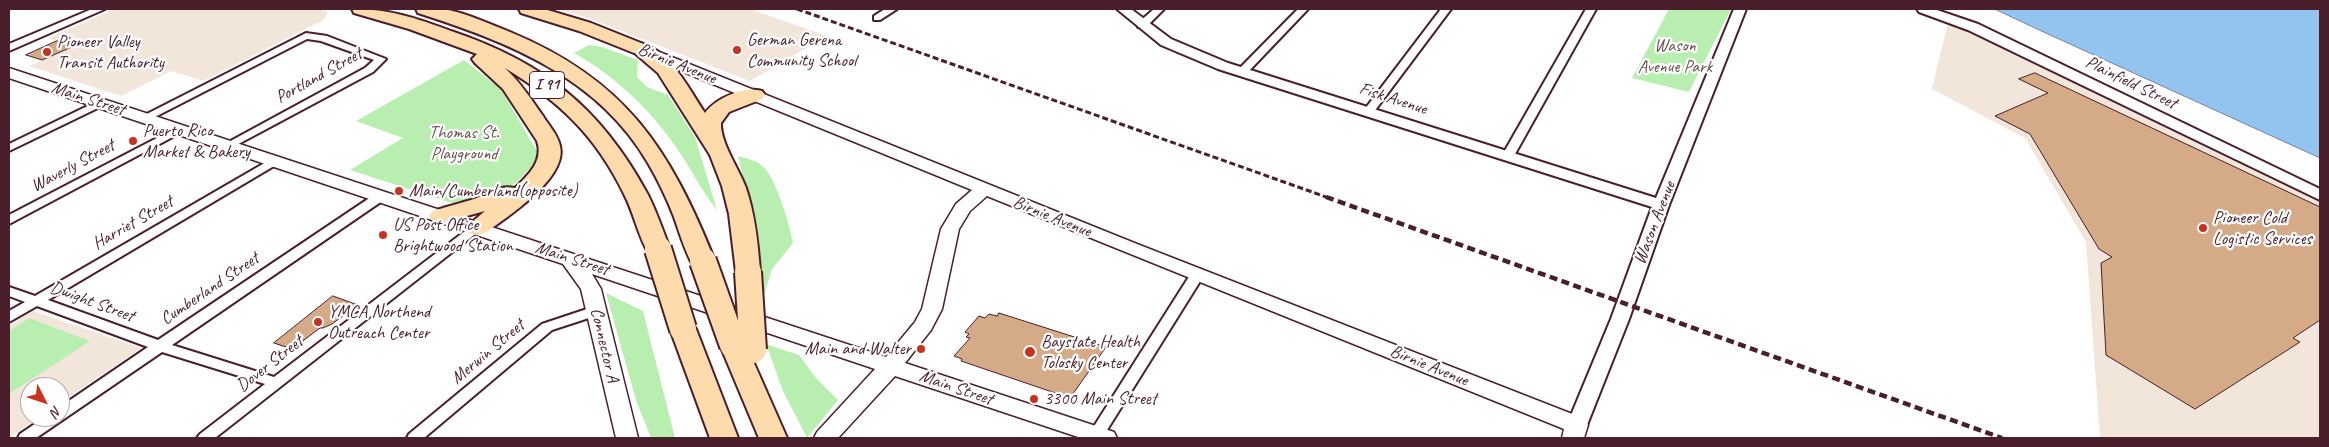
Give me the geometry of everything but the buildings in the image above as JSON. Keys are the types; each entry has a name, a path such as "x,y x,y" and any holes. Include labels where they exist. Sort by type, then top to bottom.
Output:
{"highway":[{"name":"I 91","path":"361,9 445,34 521,68 550,87 584,115 599,132 624,168 645,211 683,329 724,438"},
{"name":"I 91","path":"425,9 485,28 536,50 578,74 613,102 642,136 663,168 688,219 703,261 743,347"},
{"path":"445,34 494,67 511,84 548,140 550,149 548,163 538,177 515,199 477,228"},
{"path":"640,49 662,65 669,74 725,163"},
{"path":"755,95 725,106 711,120 712,134 725,163 743,221 748,272 743,347 768,428"},
{"path":"441,216 497,199 538,177"}],"main road":[{"name":"Birnie Avenue","path":"527,9 585,27 755,95 1197,275 1575,432"},
{"name":"Main Street","path":"10,74 568,258 1101,437"},
{"path":"824,438 891,366 929,317 947,238 952,225 963,208 984,189"},
{"name":"Connector A","path":"568,258 588,284 596,312 622,436"}],"street":[{"path":"9,48 100,9"},
{"path":"876,18 892,9"},
{"name":"Fisk Avenue","path":"1123,9 1142,25 1182,50 1242,72 1508,154 1661,204"},
{"path":"1142,25 1159,9"},
{"path":"1242,72 1303,9"},
{"path":"1369,112 1446,9"},
{"path":"1508,154 1591,9"},
{"name":"Wason Avenue","path":"1575,432 1620,319 1661,204 1740,9"},
{"name":"Plainfield Street","path":"1924,9 1973,27 2320,195"},
{"name":"Portland Street","path":"145,118 306,36 323,38 382,59 368,70 229,146"},
{"path":"9,148 100,103"},
{"name":"Waverly Street","path":"9,220 180,129"},
{"name":"Harriet Street","path":"9,317 275,161"},
{"name":"Cumberland Street","path":"70,407 381,196"},
{"name":"Dover Street","path":"205,438 477,228"},
{"path":"1101,437 1197,275"},
{"name":"Dwight Street","path":"9,291 159,346 277,383"},
{"name":"Merwin Street","path":"414,438 547,327 596,312"},
{"path":"25,438 41,427"}],"shaded area":[{"path":"115,9 317,9 328,12 323,20 203,81 171,71 121,96 29,66 73,47 48,38"},
{"name":"German Gerena Community School","path":"557,9 750,9 827,36 750,81 588,18"},
{"name":"Pioneer Cold Logistic Services","path":"1948,22 1975,32 2320,199 2320,438 2100,438 2086,242 2025,138 1932,89"},
{"path":"33,311 141,348 70,396 70,377 20,377 20,427 25,427 9,438 9,326"}],"green space":[{"name":"Wason Avenue Park","path":"1669,9 1731,9 1689,92 1632,78"},
{"path":"589,45 602,47 638,60 637,77 647,87 668,95 695,137 717,210 660,125 620,85 574,53"},
{"name":"Thomas St. Playground","path":"464,60 501,89 538,153 536,162 518,181 502,192 461,206 350,170 403,138 356,121"},
{"path":"738,156 752,160 766,169 781,200 793,243 772,269 764,295 756,231"},
{"path":"606,293 643,311 675,438 651,438 636,400"},
{"path":"29,318 90,341 35,377 20,377 20,387 9,394 9,331"},
{"path":"766,344 799,355 816,378 838,400 807,438 783,391"}],"water":[{"path":"1995,9 2320,9 2320,158 2037,29"}],"railway":[{"path":"797,9 1329,198"},
{"path":"1326,197 2002,438"}],"place":[{"name":"German Gerena Community School","path":"737,50"},
{"name":"Pioneer Valley Transit Authority","path":"47,52"},
{"name":"Puerto Rico Market & Bakery","path":"133,141"},
{"name":"Main/Cumberland(opposite)","path":"399,191"},
{"name":"Pioneer Cold Logistic Services","path":"2203,228"},
{"name":"US Post Office Brightwood Station","path":"383,235"},
{"name":"YMCA Northend Outreach Center","path":"318,322"},
{"name":"Main and Walter","path":"921,349"},
{"name":"Baystate Health Tolosky Center","path":"1030,352"},
{"name":"3300 Main Street","path":"1034,399"}]}
